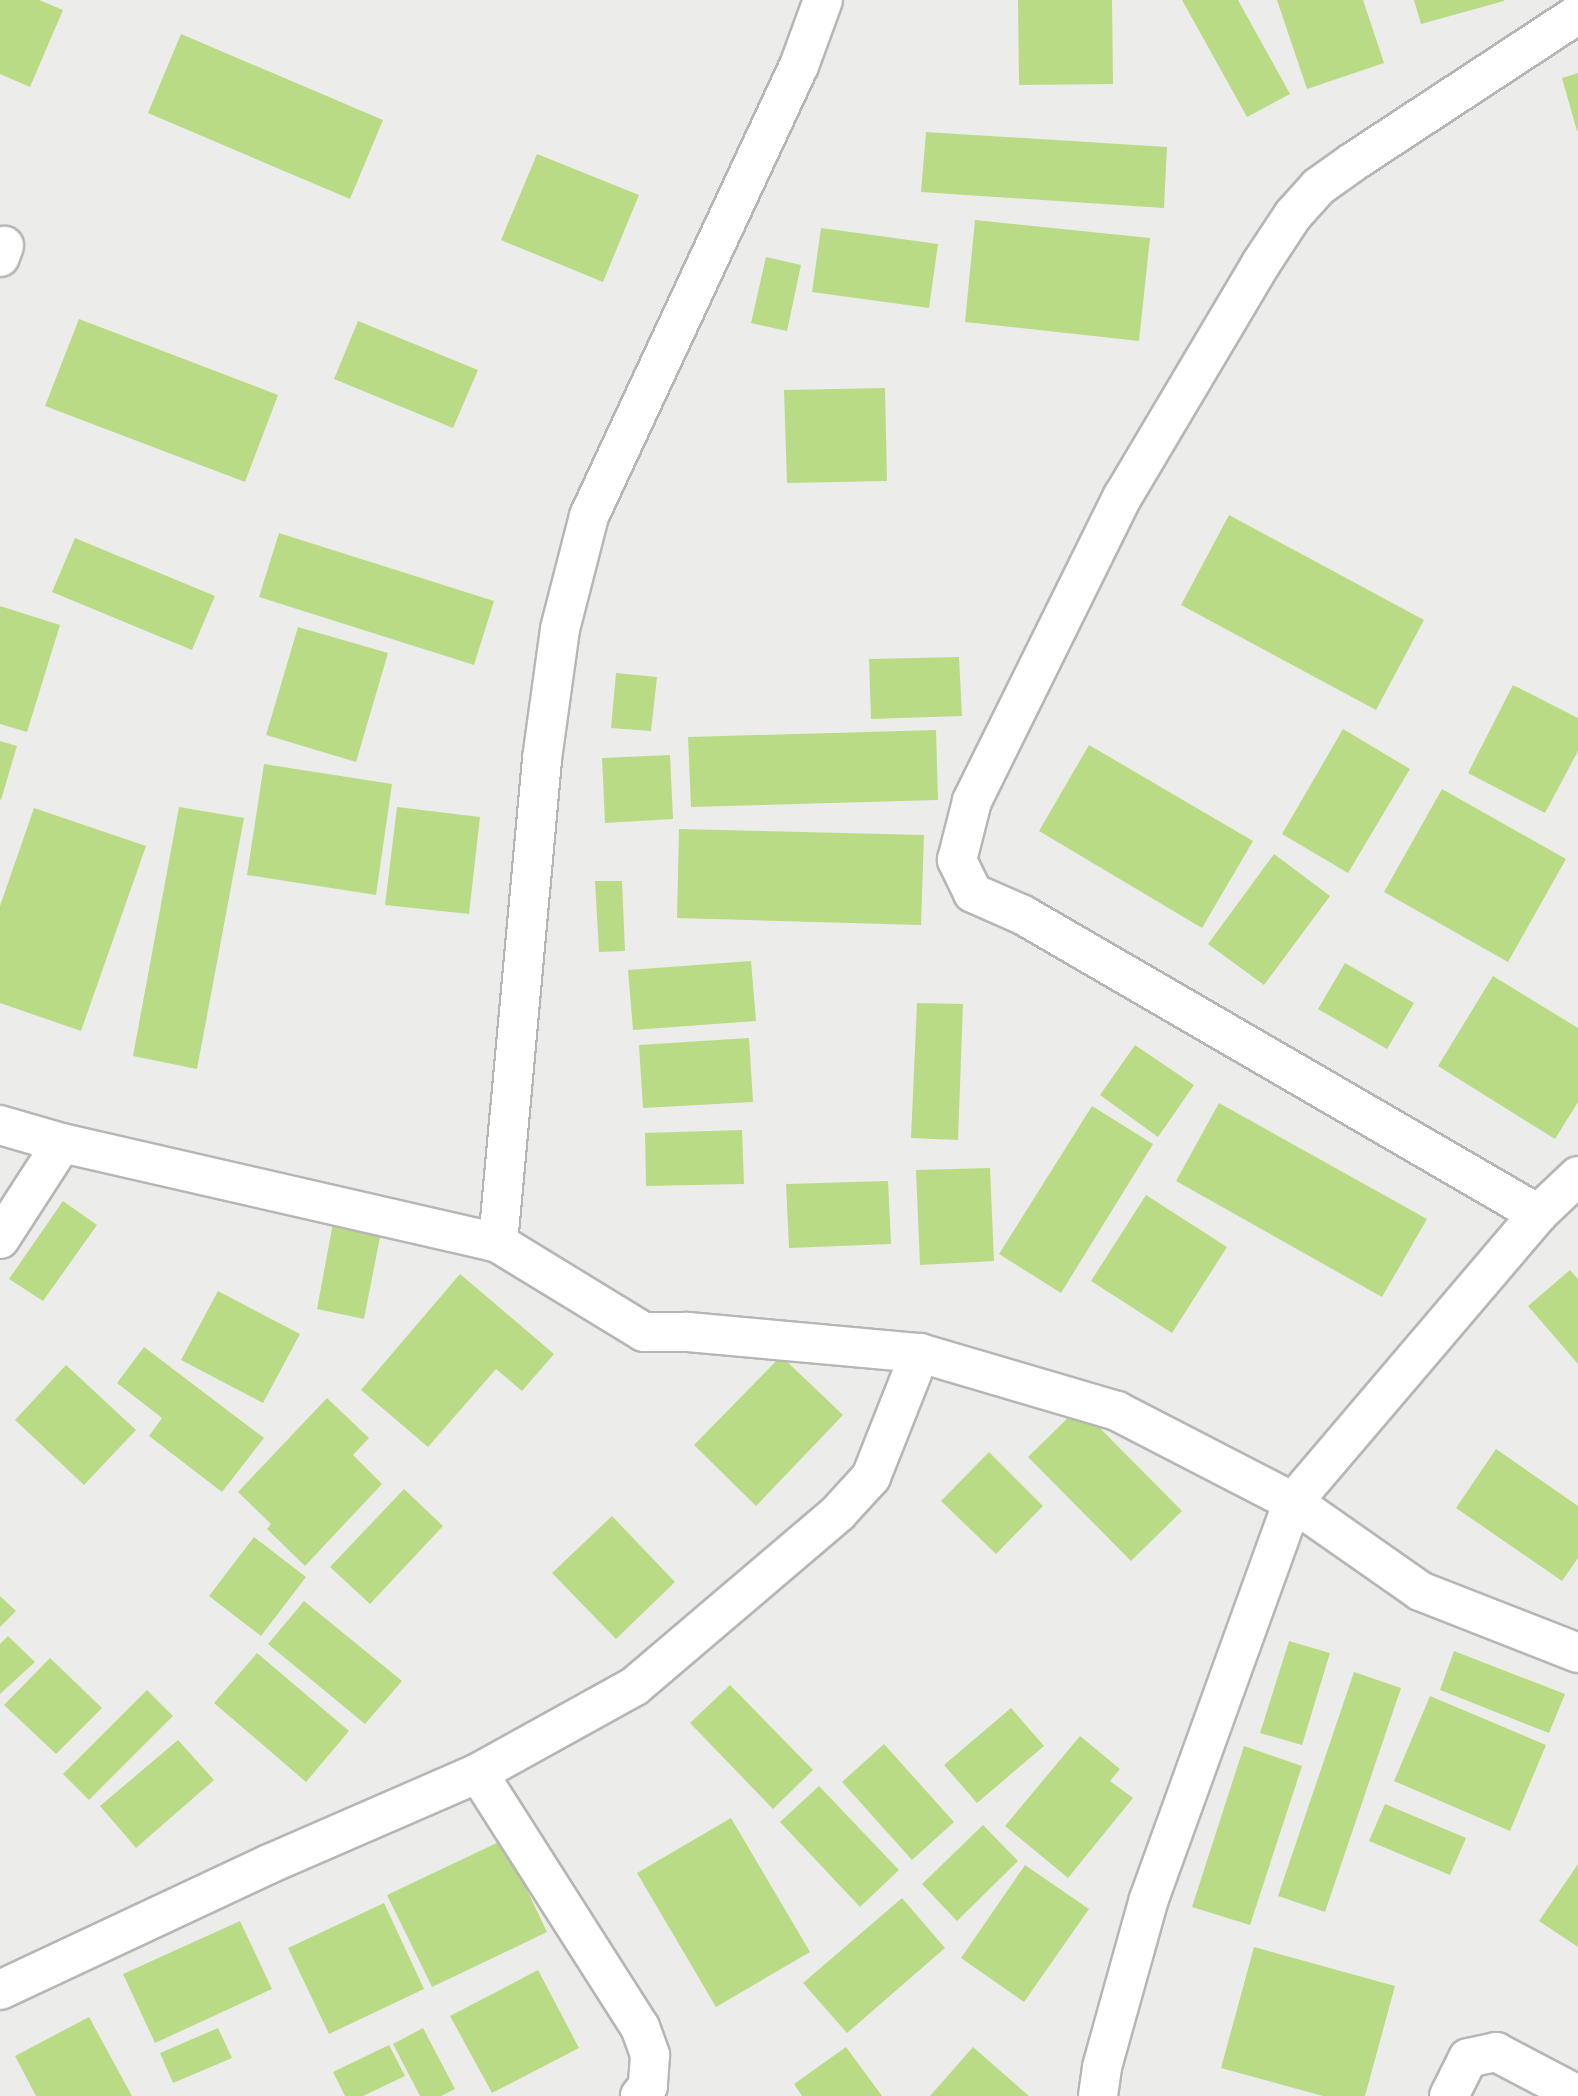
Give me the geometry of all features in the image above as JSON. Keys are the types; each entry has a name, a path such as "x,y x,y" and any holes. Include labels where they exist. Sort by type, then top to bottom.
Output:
{"street":[{"path":"498,1243 542,759 559,629 589,516 799,66 823,0"},
{"path":"1538,1214 1023,915 972,893 957,860 972,801 1123,496 1260,265 1293,215 1318,187 1335,174 1578,14"},
{"path":"0,1125 62,1143 498,1243 644,1332 688,1332 920,1353 1117,1411 1293,1502 1420,1591 1578,1653"},
{"path":"0,1239 62,1143"},
{"path":"1098,2096 1102,2067 1149,1899 1293,1502 1538,1214 1578,1176"},
{"path":"0,1990 269,1864 478,1773 635,1685 838,1513 871,1477 920,1353"},
{"path":"478,1773 640,2027 650,2055 648,2085 640,2096"},
{"path":"1449,2096 1468,2058 1496,2052 1578,2095"}],"building":[{"path":"0,0 39,0 63,10 30,87 0,74"},
{"path":"1018,0 1112,0 1113,84 1019,85"},
{"path":"1182,0 1238,0 1290,94 1247,117"},
{"path":"1277,0 1363,0 1384,63 1307,89"},
{"path":"1414,0 1504,0 1504,1 1421,24"},
{"path":"181,34 383,120 350,199 148,113"},
{"path":"1578,73 1578,131 1577,131 1562,78"},
{"path":"926,132 1167,147 1164,208 921,192"},
{"path":"537,154 639,195 603,282 501,240"},
{"path":"975,220 1150,238 1139,341 965,322"},
{"path":"821,228 938,244 929,308 812,292"},
{"path":"766,257 801,265 787,331 751,323"},
{"path":"79,319 278,395 245,482 45,406"},
{"path":"358,321 478,370 453,428 334,379"},
{"path":"885,388 887,481 787,483 784,390"},
{"path":"1229,515 1424,620 1376,710 1181,605"},
{"path":"279,533 494,601 474,665 259,597"},
{"path":"75,538 215,596 192,650 52,592"},
{"path":"0,606 60,625 27,732 0,724"},
{"path":"298,627 388,653 356,762 266,735"},
{"path":"959,657 962,716 871,719 869,659"},
{"path":"616,673 657,677 651,731 611,728"},
{"path":"1513,685 1578,718 1578,751 1545,813 1468,773"},
{"path":"1343,729 1410,769 1348,873 1282,834"},
{"path":"936,730 938,800 691,807 688,737"},
{"path":"0,741 17,746 1,800 0,799"},
{"path":"1089,745 1253,841 1202,928 1039,831"},
{"path":"670,755 673,819 605,823 602,758"},
{"path":"264,764 392,784 376,895 247,875"},
{"path":"1442,789 1566,859 1508,962 1384,892"},
{"path":"179,807 244,818 197,1069 133,1056"},
{"path":"397,807 480,817 469,914 385,905"},
{"path":"34,808 146,846 81,1031 0,1003 0,906"},
{"path":"679,829 924,835 921,925 677,918"},
{"path":"1274,854 1330,896 1264,985 1208,944"},
{"path":"595,881 622,881 625,951 599,952"},
{"path":"751,961 756,1021 633,1030 628,970"},
{"path":"1345,963 1414,1003 1387,1049 1318,1009"},
{"path":"1493,976 1578,1028 1578,1102 1555,1139 1438,1066"},
{"path":"917,1003 963,1004 958,1140 911,1138"},
{"path":"749,1038 753,1102 643,1108 639,1045"},
{"path":"1135,1045 1194,1085 1158,1137 1100,1095"},
{"path":"1219,1103 1427,1219 1382,1297 1176,1181"},
{"path":"1092,1106 1153,1144 1061,1293 999,1254"},
{"path":"742,1130 744,1184 646,1186 645,1133"},
{"path":"990,1168 994,1261 920,1265 916,1170"},
{"path":"888,1181 891,1244 789,1248 786,1184"},
{"path":"1146,1195 1227,1247 1172,1333 1091,1281"},
{"path":"63,1201 97,1225 43,1301 9,1279"},
{"path":"334,1218 382,1227 364,1319 317,1309"},
{"path":"1570,1270 1578,1279 1578,1364 1528,1306"},
{"path":"460,1274 554,1354 522,1391 496,1369 428,1447 361,1390"},
{"path":"218,1291 300,1334 263,1403 181,1360"},
{"path":"144,1347 264,1438 222,1492 149,1436 162,1418 117,1383"},
{"path":"781,1356 843,1415 756,1506 694,1445"},
{"path":"66,1365 136,1430 84,1485 15,1420"},
{"path":"327,1398 369,1438 353,1455 382,1484 305,1566 267,1529 271,1524 238,1492"},
{"path":"1079,1407 1182,1511 1131,1561 1028,1457"},
{"path":"1496,1449 1578,1506 1578,1558 1562,1581 1456,1508"},
{"path":"989,1452 1043,1506 996,1554 941,1501"},
{"path":"404,1489 443,1526 370,1604 330,1567"},
{"path":"612,1516 675,1582 616,1639 552,1573"},
{"path":"254,1537 306,1577 261,1636 209,1596"},
{"path":"0,1596 16,1611 0,1627"},
{"path":"304,1601 402,1681 365,1724 268,1644"},
{"path":"8,1636 35,1662 0,1694 0,1644"},
{"path":"1289,1641 1330,1653 1302,1745 1260,1733"},
{"path":"1454,1651 1565,1694 1549,1733 1440,1690"},
{"path":"257,1653 349,1731 306,1782 214,1703"},
{"path":"50,1658 102,1708 56,1754 4,1705"},
{"path":"1354,1672 1401,1688 1325,1912 1278,1896"},
{"path":"730,1685 813,1770 773,1809 690,1723"},
{"path":"147,1690 173,1716 89,1800 63,1774"},
{"path":"1430,1696 1546,1745 1510,1831 1394,1781"},
{"path":"1011,1708 1044,1746 977,1803 944,1765"},
{"path":"1080,1736 1120,1769 1110,1781 1133,1798 1068,1878 1005,1826"},
{"path":"178,1740 214,1780 136,1848 100,1806"},
{"path":"884,1744 954,1822 912,1860 842,1782"},
{"path":"1244,1746 1302,1766 1250,1925 1192,1907"},
{"path":"819,1786 899,1870 860,1907 780,1822"},
{"path":"1385,1804 1466,1838 1450,1875 1369,1841"},
{"path":"731,1818 810,1952 716,2007 637,1873"},
{"path":"983,1825 1018,1861 957,1921 922,1884"},
{"path":"503,1840 547,1932 432,1987 387,1895"},
{"path":"1578,1864 1578,1947 1539,1921"},
{"path":"1025,1865 1089,1909 1024,2002 961,1958"},
{"path":"902,1898 945,1948 847,2033 803,1983"},
{"path":"384,1903 424,1989 329,2034 288,1948"},
{"path":"240,1921 272,1989 155,2043 123,1974"},
{"path":"1254,1947 1395,1986 1365,2096 1323,2096 1221,2068"},
{"path":"538,1970 579,2048 492,2093 450,2016"},
{"path":"89,2017 132,2096 36,2096 15,2056"},
{"path":"218,2028 232,2058 173,2083 160,2053"},
{"path":"423,2028 455,2089 441,2096 420,2096 393,2044"},
{"path":"389,2045 405,2076 363,2096 345,2096 333,2072"},
{"path":"846,2047 882,2096 802,2096 794,2084"},
{"path":"973,2047 1029,2096 930,2096"}]}
